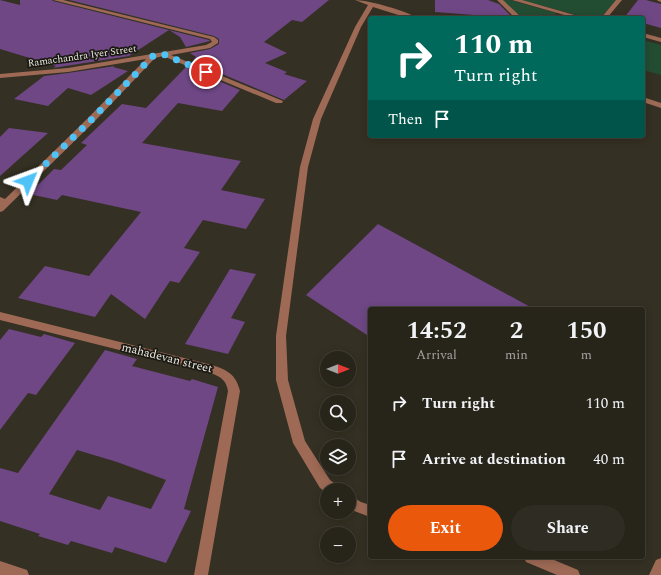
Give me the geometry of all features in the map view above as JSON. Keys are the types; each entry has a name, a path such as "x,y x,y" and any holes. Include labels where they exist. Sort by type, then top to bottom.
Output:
{"street":[{"name":"Ramachandra Iyer Street","path":"0,76 68,70 214,45 215,40 212,38 56,0"},
{"path":"358,0 408,16"},
{"path":"500,0 516,16"},
{"path":"515,0 559,15"},
{"path":"606,16 619,0"},
{"path":"324,483 299,443 282,380 282,336 304,167 317,119 358,27 372,4"},
{"path":"645,36 661,40"},
{"path":"163,54 279,101"},
{"path":"0,209 4,201 91,120 153,56"},
{"path":"645,100 661,106"},
{"name":"mahadevan street","path":"0,316 212,369 226,374 232,382 234,391 202,575"},
{"path":"356,506 368,510"},
{"path":"536,559 573,575"},
{"path":"656,575 661,565"},
{"path":"0,568 22,575"}],"green space":[{"path":"503,0 510,0 556,13 555,16 520,16"},
{"path":"521,0 616,0 602,16 581,16"},
{"path":"645,41 661,45 661,75 645,71"}],"building":[{"path":"0,0 20,5 20,0 52,0 169,30 129,56 53,68 56,66 0,49"},
{"path":"69,0 329,0 302,22 292,20 264,42 287,53 265,63 287,72 284,74 307,81 284,100 196,63 194,59 196,57 190,53 210,49 219,44 219,39 214,36"},
{"path":"435,0 488,0 499,4 511,16 487,16 435,12"},
{"path":"638,0 646,0 661,4 661,28 645,24 645,16 626,16"},
{"path":"169,30 210,41 186,47 180,37"},
{"path":"115,66 113,67 128,71 91,95 68,88 48,106 14,99 44,76"},
{"path":"186,67 240,90 222,111 178,103 142,143 241,161 221,190 265,199 246,229 203,220 184,248 200,252 179,283 170,281 145,319 111,294 95,317 18,298 45,266 89,276 141,212 62,195 57,200 29,194 54,169 61,170 87,145 81,143 122,104 146,108"},
{"path":"9,128 48,133 0,176 0,137"},
{"path":"378,224 530,307 368,307 368,336 306,295"},
{"path":"230,269 256,274 231,318 245,322 228,354 185,344"},
{"path":"9,329 41,337 44,334 75,343 36,395 28,393 0,430 0,340"},
{"path":"105,350 137,359 132,366 190,381 192,379 218,387 184,509 191,511 166,563 115,547 112,553 71,541 68,545 38,536 40,534 0,521 0,468 18,473","holes":["77,450 117,462 166,480 151,509 108,496 100,510 49,494"]}],"route":[{"path":"28,181 91,120 153,56 163,54 206,72"}]}
